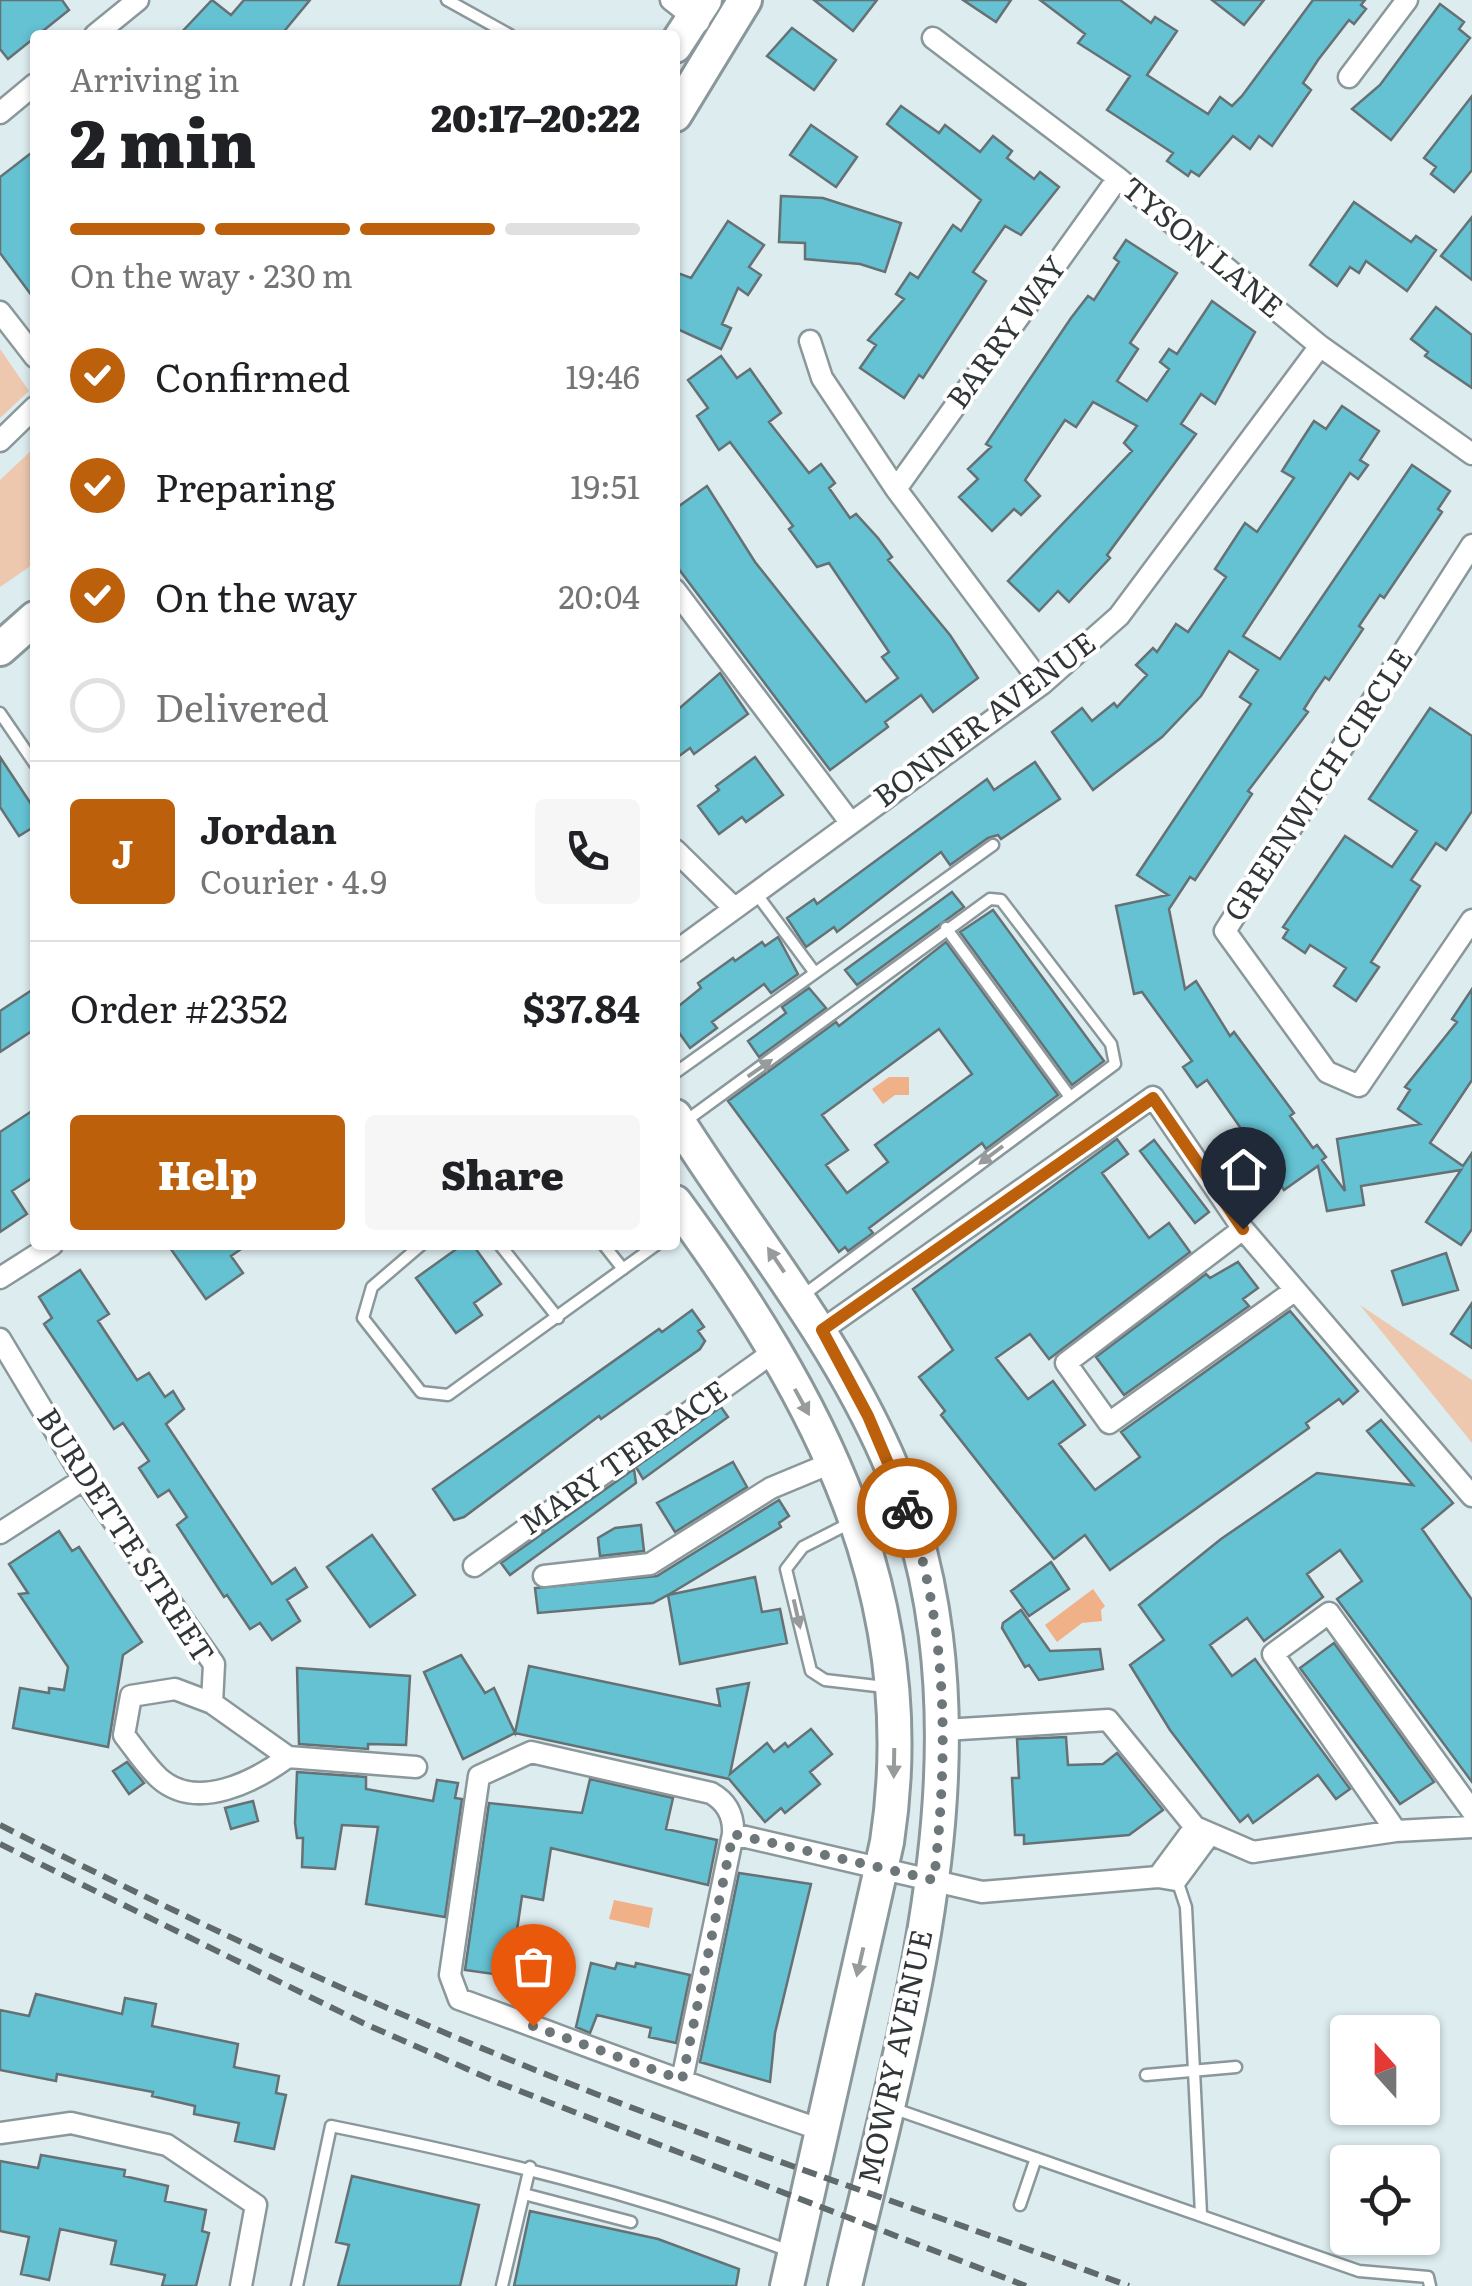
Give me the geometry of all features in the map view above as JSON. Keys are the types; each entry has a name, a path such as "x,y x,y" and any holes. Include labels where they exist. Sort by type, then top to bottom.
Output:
{"main road":[{"path":"680,107 745,0"},
{"path":"680,33 690,6"},
{"path":"0,649 30,622"},
{"path":"0,668 30,653"},
{"name":"MOWRY AVENUE","path":"680,1123 822,1330 888,1458 909,1513 937,1639 944,1730 943,1798 934,1880 845,2286"},
{"name":"MOWRY AVENUE","path":"680,1218 775,1351 836,1462 876,1580 892,1687 894,1784 882,1868 787,2286"}],"street":[{"path":"101,30 138,0"},
{"path":"1349,77 1406,0"},
{"path":"690,6 722,36"},
{"name":"TYSON LANE","path":"933,38 1118,178 1320,346 1472,454"},
{"path":"0,113 30,88"},
{"name":"BARRY WAY","path":"896,489 1118,178"},
{"path":"0,312 30,351"},
{"path":"810,341 822,378 896,489 1042,684"},
{"name":"BONNER AVENUE","path":"680,948 1042,684 1119,616 1320,346"},
{"path":"0,442 30,412"},
{"name":"GREENWICH CIRCLE","path":"1472,545 1225,932 1327,1072 1360,1086 1472,920"},
{"path":"680,597 850,822"},
{"path":"680,855 733,907"},
{"path":"822,1330 1153,1098 1243,1229 1472,1496"},
{"path":"1243,1229 1066,1363 1109,1423 1294,1291"},
{"path":"0,1278 44,1250"},
{"name":"BURDETTE STREET","path":"0,1339 84,1479 214,1664 212,1703 288,1757"},
{"name":"MARY TERRACE","path":"474,1566 775,1351"},
{"path":"544,1576 650,1564 771,1488 836,1462"},
{"path":"0,1533 84,1479"},
{"path":"1396,1831 1274,1654 1329,1613 1472,1810"},
{"path":"212,1703 175,1690 131,1696 124,1736 162,1781 202,1794 258,1779 288,1757 416,1767"},
{"path":"944,1730 1108,1720 1203,1830 1254,1852 1396,1831 1472,1827"},
{"path":"682,2080 733,1834 734,1822 726,1805 712,1793 531,1752 479,1776 450,1975 459,1999 682,2080 822,2130"},
{"path":"733,1834 982,1892 1167,1878 1203,1830"},
{"path":"0,2133 71,2123 167,2144 256,2204 241,2286"}],"lane":[{"path":"447,0 501,30"},
{"path":"0,713 30,757"},
{"path":"680,1068 993,845"},
{"path":"754,892 815,973"},
{"path":"680,1119 981,902 1001,900 1111,1044 1115,1064 801,1297"},
{"path":"946,928 1070,1096"},
{"path":"415,1250 372,1288 363,1318 421,1392 448,1395 649,1250"},
{"path":"504,1250 558,1318"},
{"path":"608,1250 624,1269"},
{"path":"856,1520 803,1547 786,1569 811,1672 825,1680 892,1687"},
{"path":"1167,1878 1182,1883 1186,1907 1201,2214"},
{"path":"1146,2075 1236,2067"},
{"path":"886,2106 1358,2271 1428,2277 1430,2286"},
{"path":"298,2286 332,2126 530,2167 690,2213 795,2254"},
{"path":"1020,2205 1036,2158"},
{"path":"502,2286 530,2167"},
{"path":"524,2194 631,2222"}],"shaded area":[{"path":"0,349 29,391 0,418"},
{"path":"30,452 30,566 0,587 0,480"},
{"path":"889,1077 909,1077 909,1095 895,1095 883,1104 872,1089"},
{"path":"1360,1305 1472,1380 1472,1443"},
{"path":"1093,1589 1105,1606 1101,1610 1102,1621 1082,1623 1057,1642 1045,1625"},
{"path":"614,1900 653,1908 649,1928 609,1919"}],"building":[{"path":"0,0 62,0 69,10 44,30 30,30 30,41 8,59 0,49"},
{"path":"212,0 231,15 244,0 310,0 285,30 184,30"},
{"path":"814,0 877,0 853,31"},
{"path":"963,0 1011,0 996,22"},
{"path":"1040,0 1120,0 1151,23 1155,17 1177,31 1147,75 1208,114 1220,97 1232,106 1242,96 1313,0 1365,0 1361,5 1366,9 1354,24 1349,20 1318,60 1303,83 1311,90 1272,146 1259,136 1250,149 1233,136 1199,176 1191,171 1188,176 1167,161 1173,153 1107,110 1130,76 1078,43 1085,34"},
{"path":"1212,0 1264,0 1244,25"},
{"path":"1440,4 1464,22 1459,29 1470,38 1391,140 1352,109 1380,85"},
{"path":"792,28 836,60 814,90 767,56"},
{"path":"1472,96 1472,170 1454,192 1431,174 1436,167 1424,158"},
{"path":"901,106 939,133 945,125 980,152 993,136 1012,151 1007,158 1034,179 1040,172 1059,187 1021,235 1005,226 973,272 986,281 923,378 919,375 904,398 860,368 876,345 868,340 904,299 896,294 910,273 918,278 953,225 961,231 981,200 887,124"},
{"path":"811,125 857,157 836,187 790,155"},
{"path":"30,154 30,293 0,253 0,177"},
{"path":"781,196 823,198 901,223 885,272 860,264 805,259 805,243 779,242"},
{"path":"1354,202 1411,242 1416,236 1436,250 1407,291 1366,261 1359,273 1350,267 1337,286 1310,265"},
{"path":"1472,217 1472,280 1441,256"},
{"path":"728,221 764,245 749,267 761,275 748,295 738,288 722,324 731,328 721,349 680,330 680,274 691,278"},
{"path":"1126,240 1177,273 1130,343 1138,349 1117,381 1147,401 1169,369 1160,362 1169,349 1177,354 1212,301 1255,332 1215,404 1201,394 1181,424 1196,434 1107,555 1110,558 1069,602 1058,591 1039,611 1008,581 1132,451 1124,443 1137,426 1093,402 1076,427 1065,420 1025,480 1040,496 1021,515 1014,509 992,531 959,497 978,479 968,469 991,447 986,444 1071,318 1088,296 1094,300 1119,262 1114,258"},
{"path":"1436,307 1472,335 1472,388 1425,356 1428,352 1411,339"},
{"path":"721,356 737,378 750,369 781,413 769,422 809,473 821,464 835,483 829,488 850,518 856,514 878,538 892,557 888,560 950,635 978,678 933,712 921,695 885,722 888,727 830,770 680,571 680,505 707,486 755,562 866,702 898,678 882,657 889,652 829,563 817,567 789,529 793,526 730,442 719,450 697,416 708,408 688,380"},
{"path":"1342,406 1379,431 1360,460 1368,465 1358,479 1350,473 1243,636 1280,659 1412,465 1450,491 1438,509 1442,512 1384,598 1380,595 1359,626 1363,629 1329,680 1325,677 1314,693 1304,709 1308,712 1248,791 1252,794 1195,880 1190,877 1169,909 1185,989 1196,981 1230,1036 1234,1032 1294,1113 1290,1116 1313,1148 1317,1145 1326,1157 1322,1160 1345,1191 1337,1139 1420,1124 1398,1109 1410,1090 1405,1087 1457,1022 1452,1019 1472,989 1472,1080 1430,1143 1463,1166 1472,1153 1472,1229 1461,1245 1426,1222 1461,1170 1361,1186 1364,1205 1327,1211 1318,1166 1284,1190 1207,1080 1197,1087 1183,1067 1192,1061 1142,992 1134,994 1116,906 1168,895 1137,875 1251,704 1240,697 1258,670 1229,651 1201,696 1162,737 1093,790 1052,732 1082,708 1092,721 1114,703 1117,707 1147,675 1136,665 1153,648 1157,652 1176,624 1188,632 1226,577 1215,569 1245,523 1257,532 1294,478 1282,471 1314,421 1326,429"},
{"path":"720,673 748,714 694,754 690,748 680,755 680,708"},
{"path":"1430,708 1472,736 1472,811 1446,850 1436,843 1411,880 1420,886 1371,962 1379,967 1356,1001 1334,986 1346,968 1310,945 1305,953 1283,938 1288,930 1283,927 1345,836 1392,867 1417,831 1369,799"},
{"path":"0,757 30,802 30,829 19,836 0,807"},
{"path":"755,757 783,795 746,822 742,817 719,834 698,806 719,790 716,786"},
{"path":"1035,762 1060,799 1001,839 998,835 988,838 950,865 941,852 837,932 834,927 806,947 787,918 814,899 817,904 987,779 994,790"},
{"path":"952,892 964,907 857,985 845,970"},
{"path":"993,910 1104,1061 1072,1085 960,932"},
{"path":"778,937 798,974 771,993 764,984 712,1022 717,1028 690,1048 680,1034 680,1005 701,988 698,983 733,958 735,961 762,942 765,946"},
{"path":"946,942 1058,1095 986,1149 982,1143 869,1228 873,1233 848,1251 845,1247 839,1252 728,1101 836,1022 839,1026","holes":["939,1029 972,1074 875,1145 888,1162 847,1193 826,1165 848,1150 822,1115"]},
{"path":"809,988 826,1008 759,1057 748,1041 786,1013 782,1007"},
{"path":"30,991 30,1032 0,1052 0,1011"},
{"path":"30,1112 30,1179 12,1191 27,1214 0,1232 0,1132"},
{"path":"1117,1139 1128,1154 1102,1173 1149,1238 1169,1223 1190,1252 1049,1359 1030,1334 996,1358 1028,1399 1053,1381 1085,1425 1059,1444 1095,1490 1140,1457 1121,1432 1290,1311 1358,1391 1343,1404 1339,1399 1306,1423 1309,1428 1110,1570 1085,1535 1054,1559 941,1415 945,1411 919,1377 953,1350 913,1289"},
{"path":"1154,1140 1209,1212 1195,1223 1140,1151"},
{"path":"172,1250 240,1250 231,1256 243,1273 206,1299"},
{"path":"455,1250 477,1250 501,1284 474,1303 482,1315 456,1333 416,1278"},
{"path":"1446,1253 1458,1290 1403,1305 1392,1271"},
{"path":"1238,1262 1258,1288 1243,1299 1249,1306 1124,1395 1096,1357 1206,1274 1210,1278"},
{"path":"80,1270 109,1314 98,1321 137,1380 149,1373 165,1397 173,1391 184,1409 166,1424 272,1584 295,1568 307,1587 287,1600 300,1621 272,1640 260,1623 250,1629 227,1595 224,1597 177,1525 187,1517 169,1490 158,1497 139,1468 149,1461 123,1423 114,1429 44,1324 52,1318 39,1297"},
{"path":"1472,1303 1472,1348 1451,1334"},
{"path":"692,1310 704,1327 698,1331 705,1341 700,1349 601,1419 599,1416 464,1517 454,1520 433,1489 659,1329 662,1332"},
{"path":"721,1407 728,1417 643,1479 636,1467"},
{"path":"1381,1420 1453,1503 1422,1529 1472,1600 1472,1782 1337,1599 1362,1581 1340,1550 1307,1574 1323,1597 1264,1641 1247,1618 1210,1645 1232,1676 1255,1659 1350,1789 1336,1799 1318,1775 1253,1823 1248,1815 1240,1822 1170,1730 1130,1665 1164,1640 1139,1605 1221,1539 1317,1473 1413,1485 1367,1431"},
{"path":"733,1462 747,1487 675,1532 657,1503"},
{"path":"634,1469 636,1483 510,1575 501,1563"},
{"path":"779,1500 789,1516 779,1523 781,1527 653,1603 538,1613 535,1588 657,1576"},
{"path":"641,1525 644,1551 600,1556 598,1538 615,1528"},
{"path":"59,1531 72,1551 79,1547 142,1642 123,1655 108,1747 13,1728 20,1688 49,1693 49,1688 64,1690 68,1667 19,1594 28,1593 9,1564"},
{"path":"372,1535 415,1595 370,1627 327,1567"},
{"path":"1051,1562 1069,1589 1029,1616 1011,1591"},
{"path":"755,1577 762,1612 780,1609 787,1643 680,1664 668,1595"},
{"path":"1021,1610 1050,1651 1100,1649 1103,1669 1039,1680 1029,1665 1025,1667 1002,1628"},
{"path":"1334,1643 1434,1782 1400,1804 1300,1668"},
{"path":"461,1655 485,1693 494,1688 515,1733 463,1759 424,1672"},
{"path":"529,1666 720,1706 717,1689 749,1683 730,1774 767,1743 774,1752 785,1743 788,1747 811,1729 832,1754 810,1772 820,1784 785,1813 781,1808 765,1822 729,1779 515,1733"},
{"path":"297,1668 410,1676 406,1745 368,1744 368,1749 299,1744"},
{"path":"1066,1737 1068,1765 1103,1764 1117,1753 1163,1810 1129,1835 1024,1844 1024,1835 1015,1835 1012,1778 1019,1778 1017,1739"},
{"path":"127,1762 144,1783 129,1794 113,1771"},
{"path":"297,1772 366,1777 366,1789 433,1801 437,1780 458,1783 455,1798 462,1799 445,1917 366,1904 378,1827 342,1825 335,1869 302,1867 303,1838 297,1838 295,1823"},
{"path":"590,1779 673,1798 666,1829 717,1840 708,1885 551,1848 543,1900 522,1896 517,1930 532,1932 531,1938 559,1943 552,1982 465,1970 489,1803 582,1813"},
{"path":"253,1801 258,1821 231,1829 225,1808"},
{"path":"739,1873 811,1884 775,2033 770,2082 700,2062"},
{"path":"591,1963 615,1969 617,1963 635,1967 636,1963 690,1975 676,2043 649,2037 651,2028 597,2015 590,2033 576,2027"},
{"path":"36,1994 122,2014 125,1998 156,2004 152,2026 238,2044 234,2067 279,2076 276,2093 286,2095 274,2149 235,2141 239,2123 194,2114 195,2106 152,2096 153,2092 57,2074 56,2081 0,2070 0,2010 29,2016"},
{"path":"41,2155 125,2170 124,2176 168,2186 165,2201 206,2210 202,2231 209,2233 196,2286 162,2286 165,2275 111,2264 116,2241 60,2229 49,2280 21,2274 29,2237 0,2231 0,2161 38,2168"},
{"path":"352,2176 479,2205 460,2286 338,2286 349,2245 336,2242"},
{"path":"530,2211 658,2239 739,2269 736,2286 514,2286"}],"railway":[{"path":"0,1825 246,1944 495,2054 665,2120 1129,2286"},
{"path":"0,1844 363,2023 499,2083 1026,2286"}],"way so far":[{"path":"533,2026 682,2080 733,1834 934,1880 943,1798 940,1656 928,1586 907,1508"}],"route":[{"path":"907,1508 868,1416 822,1330 1153,1098 1243,1229"}]}
